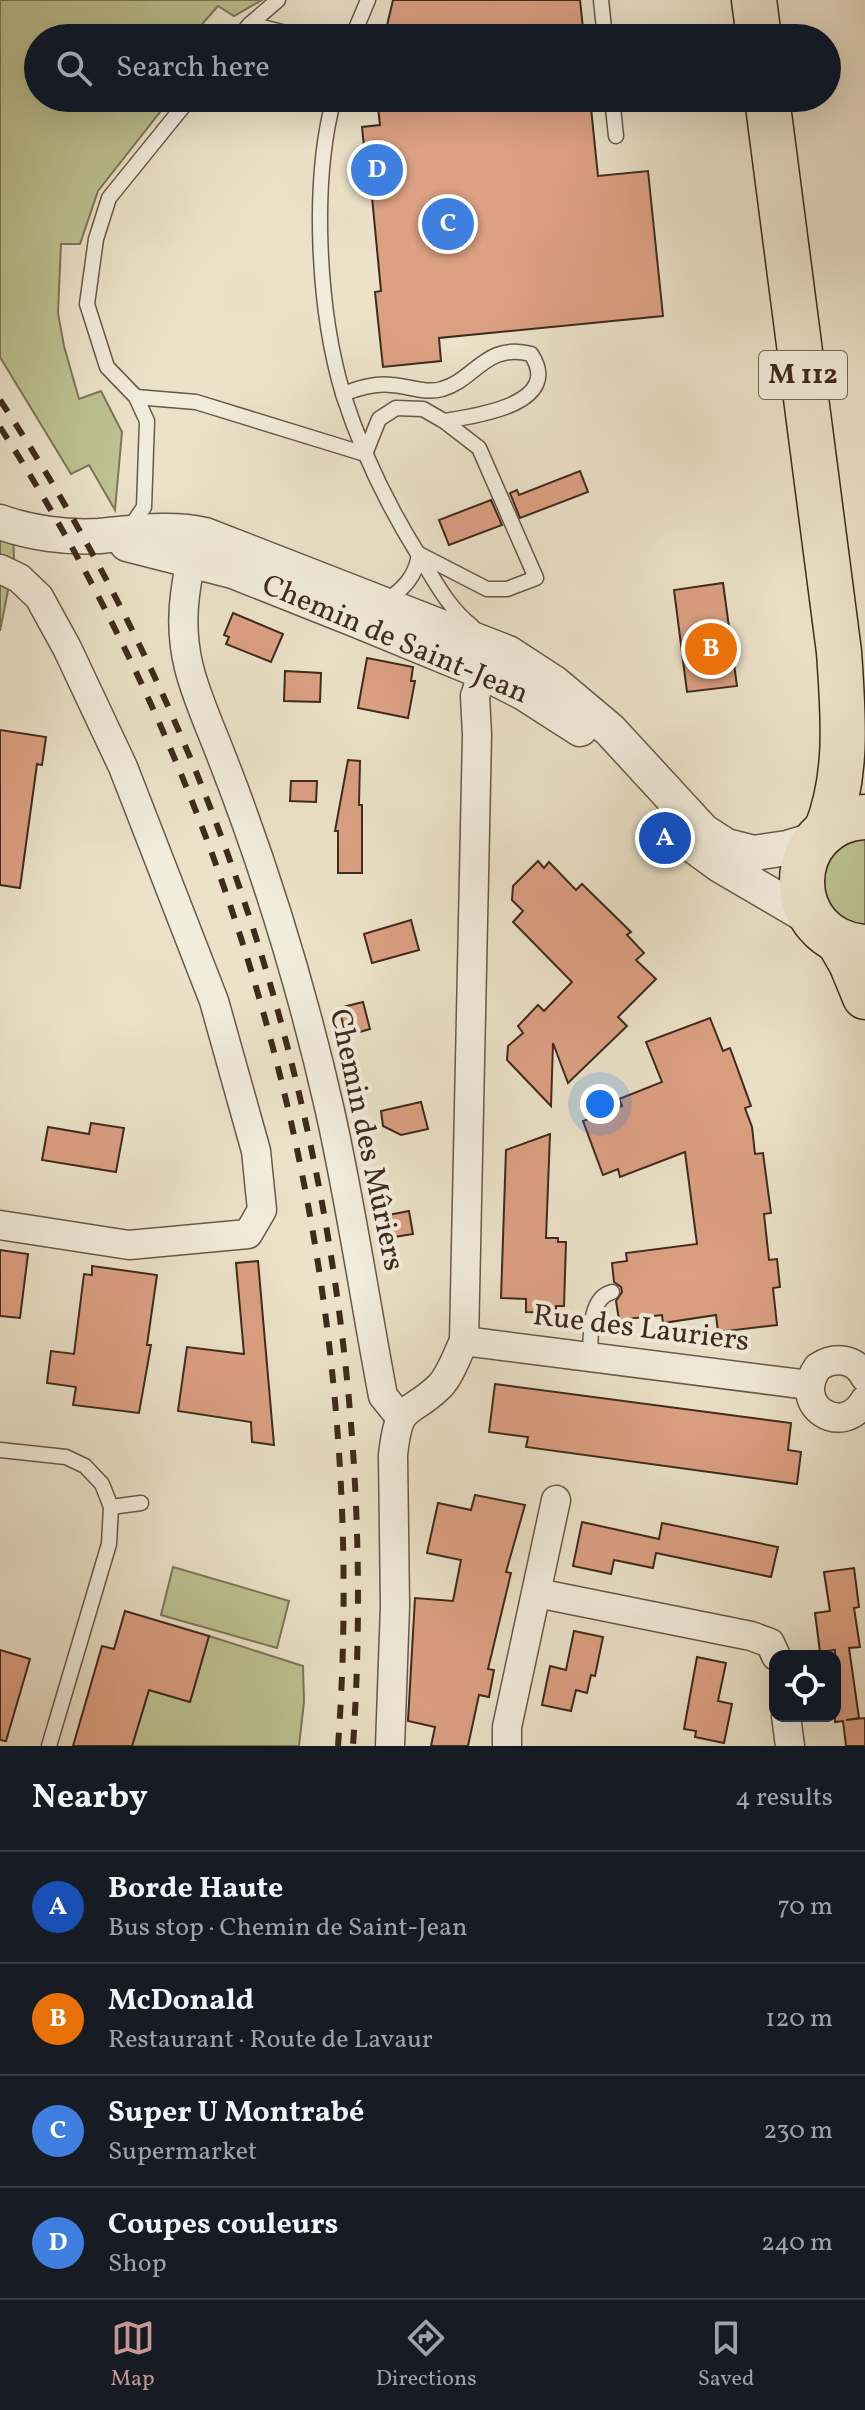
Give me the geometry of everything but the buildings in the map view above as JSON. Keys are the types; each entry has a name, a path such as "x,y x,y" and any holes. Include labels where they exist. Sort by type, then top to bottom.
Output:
{"main road":[{"path":"754,0 757,24"},
{"name":"M 112","path":"769,112 839,652 843,726 836,829"},
{"name":"M 112","path":"839,652 865,737"},
{"path":"836,829 809,851 801,878 802,892 839,936 865,997"}],"street":[{"name":"Chemin de Saint-Jean","path":"0,522 40,532 150,537 186,531 205,535 368,611 495,663 554,683 610,730 703,831 726,846 754,853 787,848 836,829"},
{"name":"Chemin des Mûriers","path":"150,537 189,569 182,620 185,658 193,687 253,841 287,947 330,1111 383,1396 400,1417"},
{"path":"0,569 19,578 39,597 67,648 123,767 214,1001 256,1151 262,1210 248,1234 129,1245 0,1225"},
{"name":"Chemin de Saint-Jean","path":"495,663 524,693 588,734 614,757 686,840 720,865 839,936"},
{"path":"390,1746 395,1606 393,1455 400,1417 442,1384 464,1341 477,735 475,696 495,663"},
{"path":"477,735 493,705 524,693"},
{"name":"Rue des Lauriers","path":"464,1341 809,1385"},
{"path":"865,1377 854,1364 836,1359 818,1367 809,1385 813,1404 827,1416 846,1417 855,1413 865,1400"},
{"path":"507,1746 507,1727 556,1500"},
{"path":"537,1593 751,1636 770,1643 773,1650"},
{"path":"787,1722 790,1746"}],"lane":[{"path":"250,24 278,0"},
{"path":"358,24 368,0"},
{"path":"601,0 604,24"},
{"path":"150,537 147,421 136,397 107,367 87,304 96,239 109,198 179,112"},
{"path":"331,112 321,170 320,245 326,305 343,394 365,454 397,519 454,611 495,663"},
{"path":"613,112 616,136"},
{"path":"343,394 365,386 391,384 431,391 444,389 490,358 516,350 531,354 539,365 540,377 534,388 521,399 494,413 444,421"},
{"path":"136,397 196,402 365,454"},
{"path":"365,454 379,419 396,408 423,409 444,421 479,448 536,578 507,589 487,589 419,554"},
{"path":"368,611 405,588 417,566 419,554"},
{"path":"590,1357 594,1316 599,1301 612,1292"},
{"path":"0,1450 66,1457 85,1466 102,1484 111,1507 109,1544 49,1746"},
{"path":"111,1507 141,1503"}],"green space":[{"path":"0,0 262,0 234,16 218,6 202,24 24,24 24,112 160,112 98,191 80,244 61,244 58,313 79,399 101,391 122,432 115,510 89,465 71,474 0,357"},
{"path":"0,520 13,527 14,560 0,631"},
{"path":"865,839 865,925 847,920 835,909 827,896 824,882 827,867 835,854 847,844"},
{"path":"173,1567 289,1601 277,1648 161,1615"},
{"path":"209,1636 303,1666 304,1702 299,1746 132,1746 149,1690 190,1702"}],"railway":[{"path":"0,400 92,552 170,711 235,875 287,1044 324,1216 348,1392 358,1568 353,1746"},
{"path":"0,427 88,577 163,733 226,894 276,1059 312,1228 335,1399 344,1572 338,1746"}],"place":[{"name":"Coupes couleurs","path":"377,170"},
{"name":"Super U Montrabé","path":"448,224"},
{"name":"McDonald","path":"711,649"},
{"name":"Borde Haute","path":"665,838"}]}
